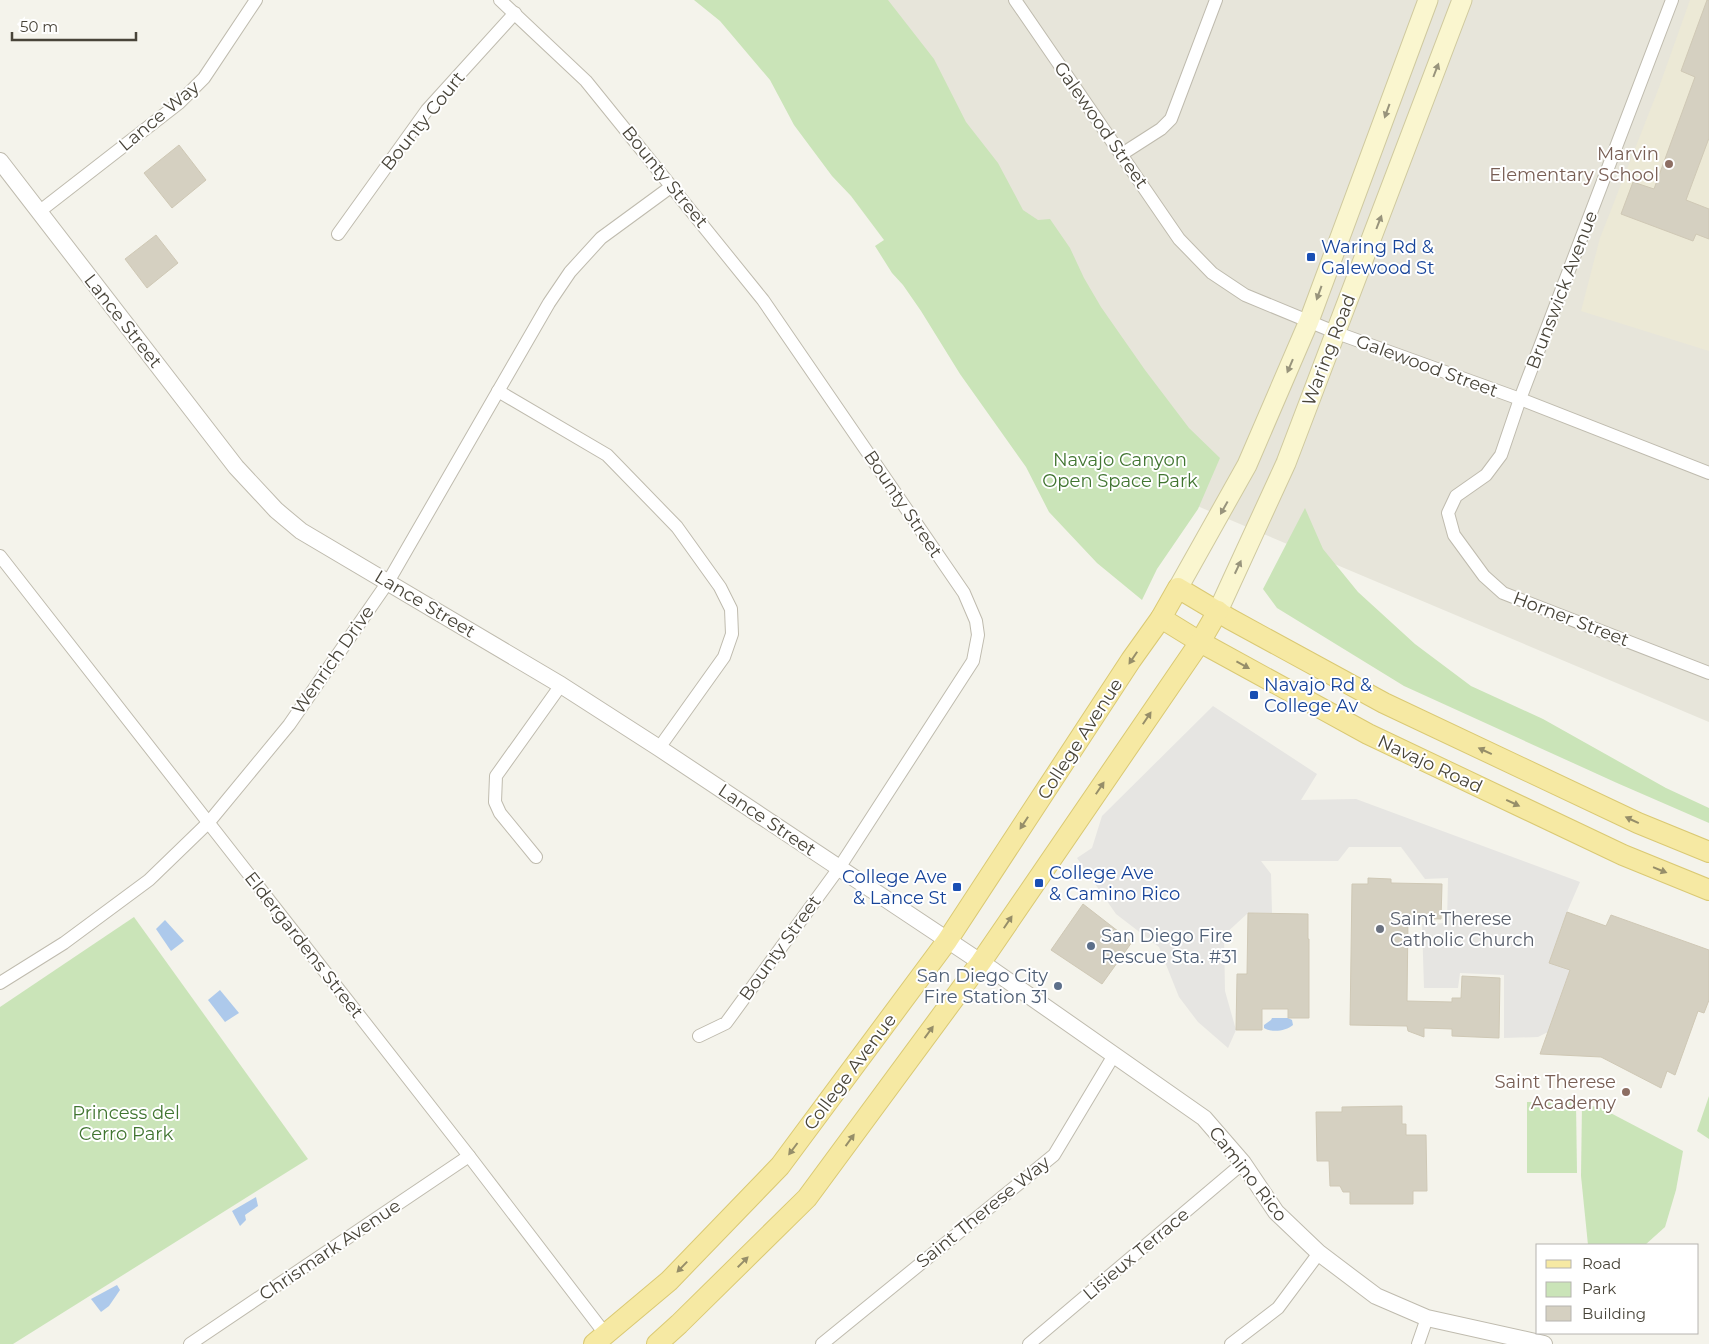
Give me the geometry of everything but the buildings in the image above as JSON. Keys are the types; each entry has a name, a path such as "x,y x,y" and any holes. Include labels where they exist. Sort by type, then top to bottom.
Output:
{"main road":[{"name":"Waring Road","path":"1178,588 1248,465 1309,322 1428,0"},
{"name":"Waring Road","path":"1218,612 1286,463 1462,0"},
{"name":"Navajo Road","path":"1178,588 1384,703 1638,823 1709,852"},
{"name":"College Avenue","path":"600,1340 669,1281 780,1166 947,941 1131,660 1161,618 1178,588"},
{"path":"657,1344 807,1198 981,962 1200,642 1218,612"},
{"name":"Navajo Road","path":"1161,618 1200,642 1368,734 1623,855 1709,890"}],"street":[{"name":"Lance Way","path":"40,211 179,103 204,78 256,0"},
{"name":"Bounty Street","path":"500,0 586,80 763,300 964,593 976,620 978,635 973,661 839,868 726,1023 700,1036"},
{"name":"Galewood Street","path":"1015,0 1179,239 1212,273 1246,295 1309,322 1520,400 1709,473"},
{"path":"1122,154 1161,129 1171,119 1216,0"},
{"name":"Brunswick Avenue","path":"1454,535 1448,513 1456,496 1486,475 1501,454 1672,0"},
{"name":"Bounty Court","path":"338,234 427,110 515,13"},
{"name":"Lance Street","path":"0,161 236,467 276,510 301,531 561,685 660,748 947,941"},
{"name":"Wenrich Drive","path":"0,983 64,943 149,880 209,822 289,725 388,582 548,303 570,272 602,238 672,186"},
{"path":"498,391 607,455 677,527 720,587 731,609 732,634 724,657 660,748"},
{"name":"Horner Street","path":"1454,535 1484,576 1503,593 1709,673"},
{"name":"Eldergardens Street","path":"0,556 469,1156 600,1340"},
{"path":"536,857 500,813 495,802 496,776 561,685"},
{"name":"Camino Rico","path":"947,941 981,962 1204,1118 1243,1163 1276,1212 1318,1253 1376,1296 1427,1318 1544,1344"},
{"name":"Saint Therese Way","path":"822,1344 1054,1155 1114,1055"},
{"name":"Chrismark Avenue","path":"190,1344 469,1156"},
{"name":"Lisieux Terrace","path":"1029,1344 1243,1163"},
{"path":"1231,1344 1278,1308 1318,1253"},
{"path":"1418,1344 1427,1318"}],"shaded area":[{"path":"775,0 1709,0 1709,722 1112,470"},
{"name":"Marvin Elementary School","path":"1690,0 1709,0 1709,351 1581,311 1600,238 1658,90"},
{"path":"1213,706 1317,774 1301,800 1356,799 1580,882 1549,963 1570,970 1548,1032 1538,1037 1504,1038 1504,975 1460,973 1458,988 1424,988 1422,924 1447,923 1448,878 1425,879 1401,847 1349,847 1338,861 1261,861 1271,874 1272,913 1248,913 1224,935 1225,991 1236,1030 1228,1048 1198,1022 1179,997 1159,947 1116,914 1077,858 1092,848 1102,816"}],"green space":[{"name":"Navajo Canyon Open Space Park","path":"694,0 888,0 934,59 966,122 998,163 1023,210 1038,220 1050,219 1070,248 1084,278 1101,307 1145,370 1189,428 1220,458 1198,509 1157,569 1142,600 1097,563 1049,512 1026,467 960,374 921,311 892,273 875,246 884,240 851,196 832,176 794,125 770,80 720,21"},
{"path":"1305,508 1323,549 1358,592 1415,644 1471,686 1543,719 1666,788 1709,808 1709,823 1404,686 1277,608 1263,589"},
{"name":"Princess del Cerro Park","path":"134,917 308,1159 13,1344 0,1344 0,1007"},
{"path":"1709,1096 1709,1139 1697,1131"},
{"path":"1527,1102 1576,1102 1577,1173 1527,1173"},
{"path":"1582,1104 1601,1108 1683,1151 1676,1190 1665,1227 1646,1244 1588,1244 1581,1176"}],"water":[{"path":"165,920 184,941 171,951 156,929"},
{"path":"220,990 239,1013 225,1022 208,1000"},
{"path":"1272,1018 1288,1018 1292,1020 1293,1025 1279,1031 1264,1028 1264,1025"},
{"path":"256,1197 258,1206 245,1215 246,1220 240,1226 232,1211"},
{"path":"117,1285 120,1290 109,1306 101,1312 91,1299"}],"place":[{"name":"Marvin Elementary School","path":"1669,164"},
{"name":"Waring Rd & Galewood St","path":"1311,257"},
{"name":"Navajo Rd & College Av","path":"1254,695"},
{"name":"College Ave & Camino Rico","path":"1039,883"},
{"name":"College Ave & Lance St","path":"957,887"},
{"name":"Saint Therese Catholic Church","path":"1380,929"},
{"name":"San Diego Fire Rescue Sta. #31","path":"1091,946"},
{"name":"San Diego City Fire Station 31","path":"1058,986"},
{"name":"Saint Therese Academy","path":"1626,1092"}]}
